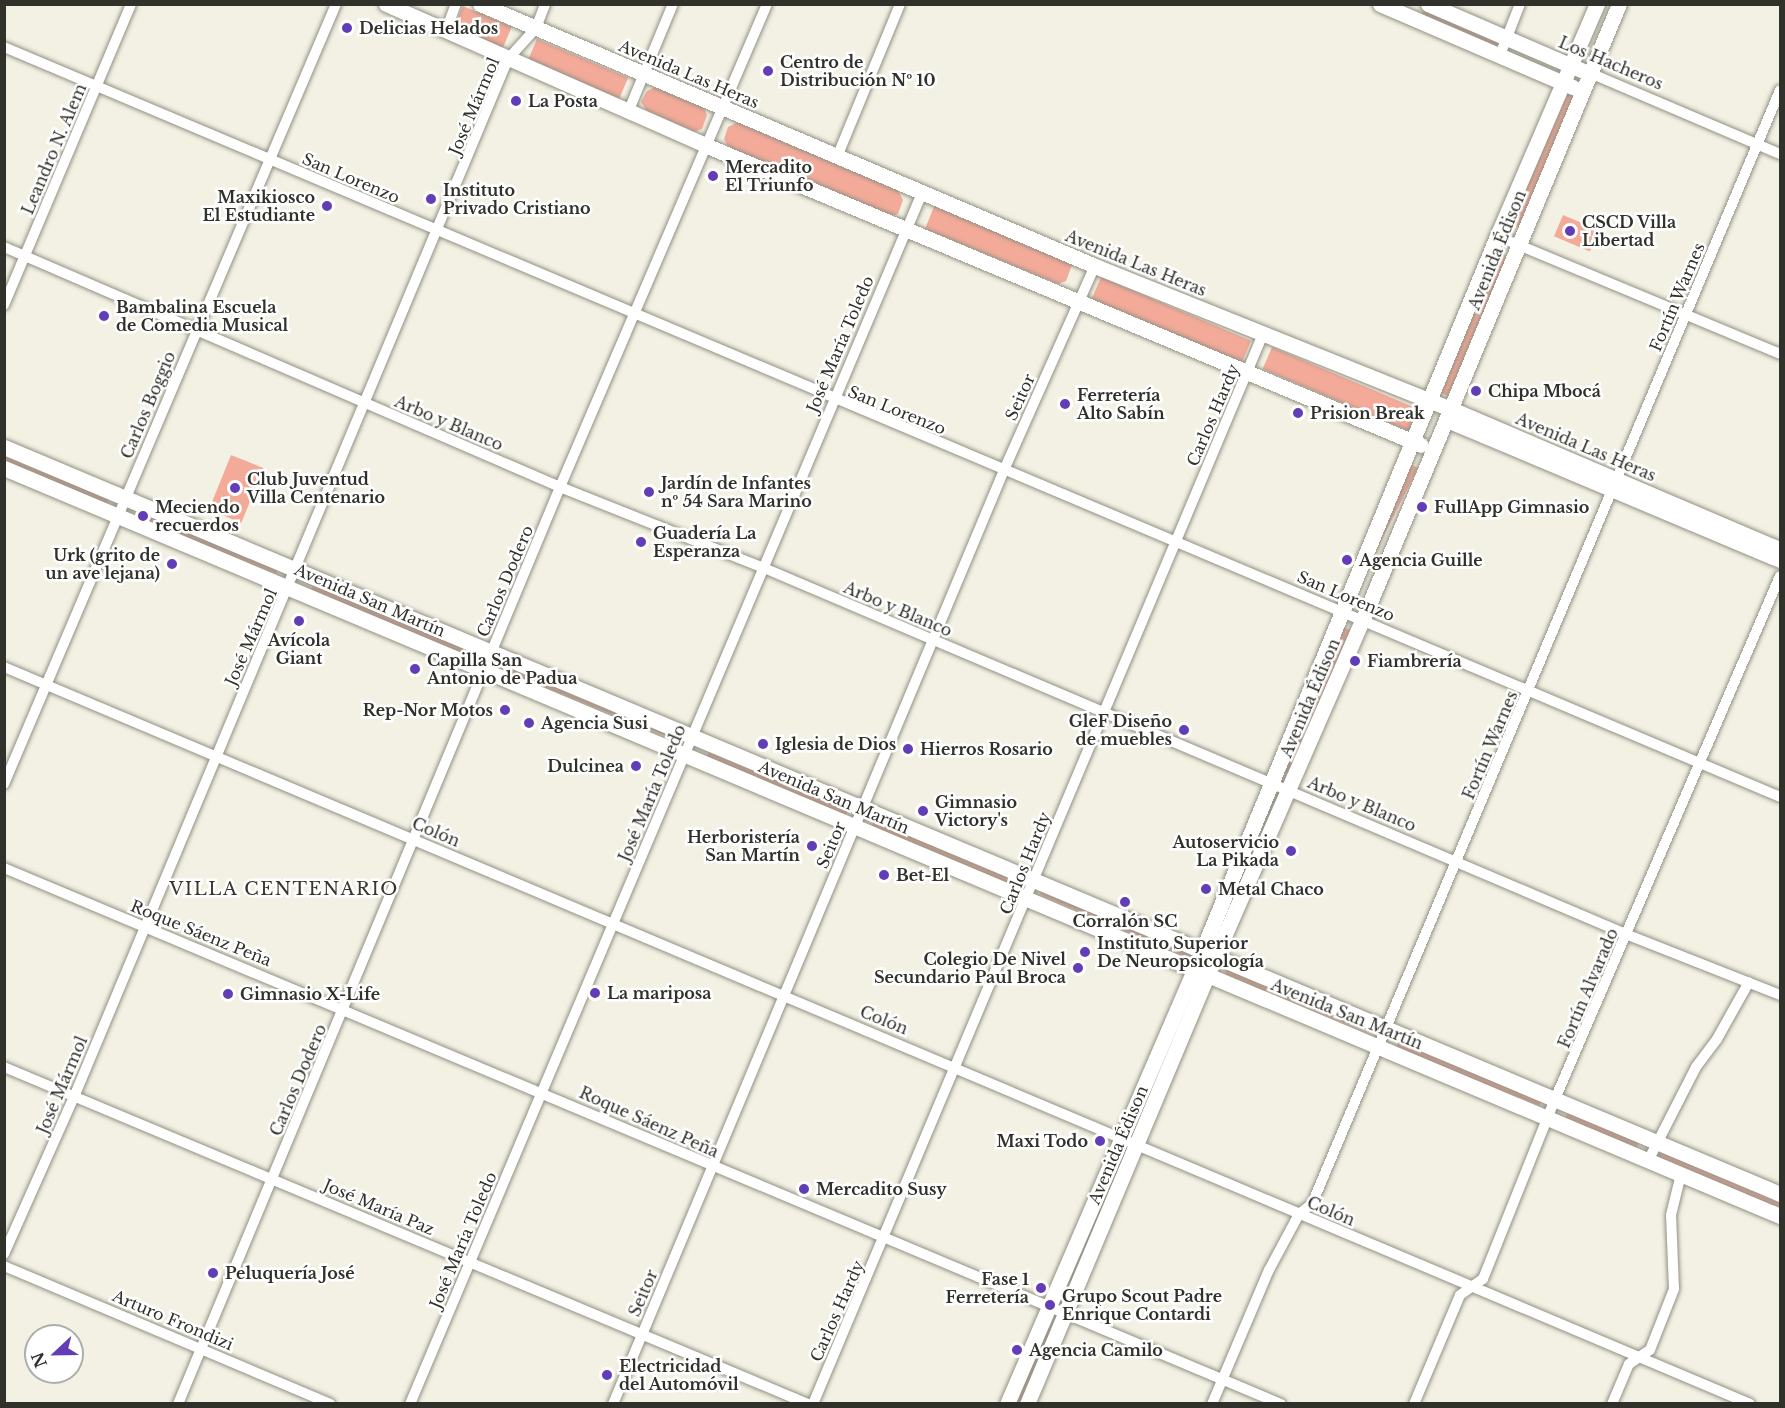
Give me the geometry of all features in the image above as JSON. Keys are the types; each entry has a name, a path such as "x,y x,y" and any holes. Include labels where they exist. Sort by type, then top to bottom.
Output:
{"main road":[{"path":"386,4 705,145 905,230 1249,370 1434,451"},
{"name":"Avenida Las Heras","path":"480,4 1095,266 1430,404 1449,415 1616,485 1780,549"},
{"path":"1380,4 1404,9 1582,91"},
{"name":"Los Hacheros","path":"1428,4 1590,73"},
{"name":"Avenida Édison","path":"1027,1404 1138,1144 1271,783 1430,404 1497,236 1598,4"},
{"name":"Avenida Édison","path":"1208,954 1290,790 1434,451 1619,4"},
{"name":"Avenida San Martín","path":"4,447 126,496 297,568 491,654 1780,1194"},
{"name":"Avenida San Martín","path":"4,468 290,585 1026,899 1780,1216"},
{"name":"Avenida Las Heras","path":"1616,485 1780,560"},
{"name":"Avenida Édison","path":"1007,1404 1122,1137 1201,972"}],"street":[{"name":"Leandro N. Alem","path":"4,305 131,4"},
{"name":"Carlos Boggio","path":"4,784 268,159 336,4"},
{"path":"446,32 456,4"},
{"name":"José Mármol","path":"4,1254 74,1097 216,754 439,232 508,59 536,28 545,4"},
{"path":"629,110 673,4"},
{"name":"Carlos Dodero","path":"178,1404 560,487 705,145 724,109 767,4"},
{"path":"837,157 900,4"},
{"path":"1500,55 1520,4"},
{"name":"San Lorenzo","path":"4,46 833,400 1342,610 1780,797"},
{"name":"Los Hacheros","path":"1590,73 1780,154"},
{"name":"Fortín Warnes","path":"1212,1404 1269,1270 1299,1214 1312,1204 1530,691 1780,90"},
{"name":"José María Toledo","path":"410,1404 922,193"},
{"path":"1497,236 1780,354"},
{"name":"Arbo y Blanco","path":"4,247 195,333 560,487 764,568 1628,935 1780,995"},
{"name":"Seitor","path":"613,1404 1004,470 1095,266"},
{"name":"Carlos Hardy","path":"813,1404 885,1240 1263,334"},
{"name":"Fortín Alvarado","path":"1414,1404 1460,1295 1483,1279 1555,1099 1628,935 1780,576"},
{"name":"Colón","path":"4,667 216,754 613,924 957,1066 1299,1214 1750,1404"},
{"name":"Roque Sáenz Peña","path":"4,868 344,1008 885,1240 1281,1404"},
{"path":"1649,1159 1696,1067 1717,1039 1749,982"},
{"name":"José María Paz","path":"4,1067 808,1404"},
{"path":"1612,1404 1629,1364 1650,1350 1674,1289 1671,1215 1681,1174"},
{"name":"Arturo Frondizi","path":"4,1266 200,1347 330,1404"}],"shaded area":[{"path":"463,6 512,27 502,50 453,29"},
{"path":"1424,9 1498,41 1495,46 1421,16"},
{"path":"537,39 628,78 619,100 528,61"},
{"path":"1569,83 1579,87 1520,228 1512,224"},
{"path":"655,87 704,108 707,115 702,129 694,132 646,110 641,102 647,91"},
{"path":"738,122 898,190 903,200 898,214 887,217 729,149 724,139 728,127"},
{"path":"935,204 1065,258 1072,265 1066,281 1058,284 925,229"},
{"path":"1563,215 1599,230 1590,251 1554,236"},
{"path":"1498,252 1508,256 1449,396 1441,393"},
{"path":"1101,277 1251,341 1242,363 1092,299"},
{"path":"1272,347 1422,411 1413,433 1263,369"},
{"path":"4,452 110,497 107,504 4,461"},
{"name":"Club Juventud Villa Centenario","path":"231,455 263,468 241,523 209,510"},
{"path":"1410,464 1418,468 1353,596 1345,592"},
{"path":"143,510 279,565 276,573 140,518"},
{"path":"314,583 472,650 469,658 311,590"},
{"path":"1343,627 1350,630 1289,774 1282,771"},
{"path":"511,667 673,733 671,738 509,673"},
{"path":"709,751 848,810 845,816 706,757"},
{"path":"875,818 1027,882 1023,891 871,826"},
{"path":"1043,887 1192,950 1189,958 1040,894"},
{"path":"1227,969 1371,1027 1368,1033 1225,975"},
{"path":"1398,1042 1542,1100 1539,1106 1396,1048"},
{"path":"1568,1112 1639,1141 1637,1147 1565,1118"},
{"path":"1660,1152 1780,1203 1777,1208 1658,1158"},
{"path":"1120,1154 1128,1157 1072,1304 1064,1301"},
{"path":"1045,1327 1053,1330 1025,1404 1015,1404"}],"place":[{"name":"Delicias Helados","path":"347,28"},
{"name":"Centro de Distribución Nº 10","path":"768,71"},
{"name":"La Posta","path":"516,101"},
{"name":"Mercadito El Triunfo","path":"713,176"},
{"name":"Instituto Privado Cristiano","path":"431,199"},
{"name":"Maxikiosco El Estudiante","path":"327,206"},
{"name":"CSCD Villa Libertad","path":"1570,231"},
{"name":"Bambalina Escuela de Comedia Musical","path":"104,316"},
{"name":"Chipa Mbocá","path":"1476,391"},
{"name":"Ferretería Alto Sabín","path":"1065,404"},
{"name":"Prision Break","path":"1298,413"},
{"name":"Club Juventud Villa Centenario","path":"235,488"},
{"name":"Jardín de Infantes nº 54 Sara Marino","path":"649,492"},
{"name":"FullApp Gimnasio","path":"1422,507"},
{"name":"Meciendo recuerdos","path":"143,516"},
{"name":"Guadería La Esperanza","path":"641,542"},
{"name":"Agencia Guille","path":"1347,560"},
{"name":"Urk (grito de un ave lejana)","path":"172,564"},
{"name":"Avícola Giant","path":"299,621"},
{"name":"Fiambrería","path":"1355,661"},
{"name":"Capilla San Antonio de Padua","path":"415,669"},
{"name":"Rep-Nor Motos","path":"505,710"},
{"name":"Agencia Susi","path":"529,723"},
{"name":"GleF Diseño de muebles","path":"1184,730"},
{"name":"Iglesia de Dios","path":"763,744"},
{"name":"Hierros Rosario","path":"908,749"},
{"name":"Dulcinea","path":"636,766"},
{"name":"Gimnasio Victory's","path":"923,811"},
{"name":"Herboristería San Martín","path":"812,846"},
{"name":"Autoservicio La Pikada","path":"1291,851"},
{"name":"Bet-El","path":"884,875"},
{"name":"Metal Chaco","path":"1206,889"},
{"name":"Corralón SC","path":"1125,902"},
{"name":"Instituto Superior De Neuropsicología","path":"1085,952"},
{"name":"Colegio De Nivel Secundario Paul Broca","path":"1078,968"},
{"name":"La mariposa","path":"595,993"},
{"name":"Gimnasio X-Life","path":"228,994"},
{"name":"Maxi Todo","path":"1100,1141"},
{"name":"Mercadito Susy","path":"804,1189"},
{"name":"Peluquería José","path":"213,1273"},
{"name":"Fase 1 Ferretería","path":"1041,1288"},
{"name":"Grupo Scout Padre Enrique Contardi","path":"1050,1305"},
{"name":"Agencia Camilo","path":"1017,1350"},
{"name":"Electricidad del Automóvil","path":"607,1375"}],"district":[{"name":"VILLA CENTENARIO","path":"284,889"}]}
